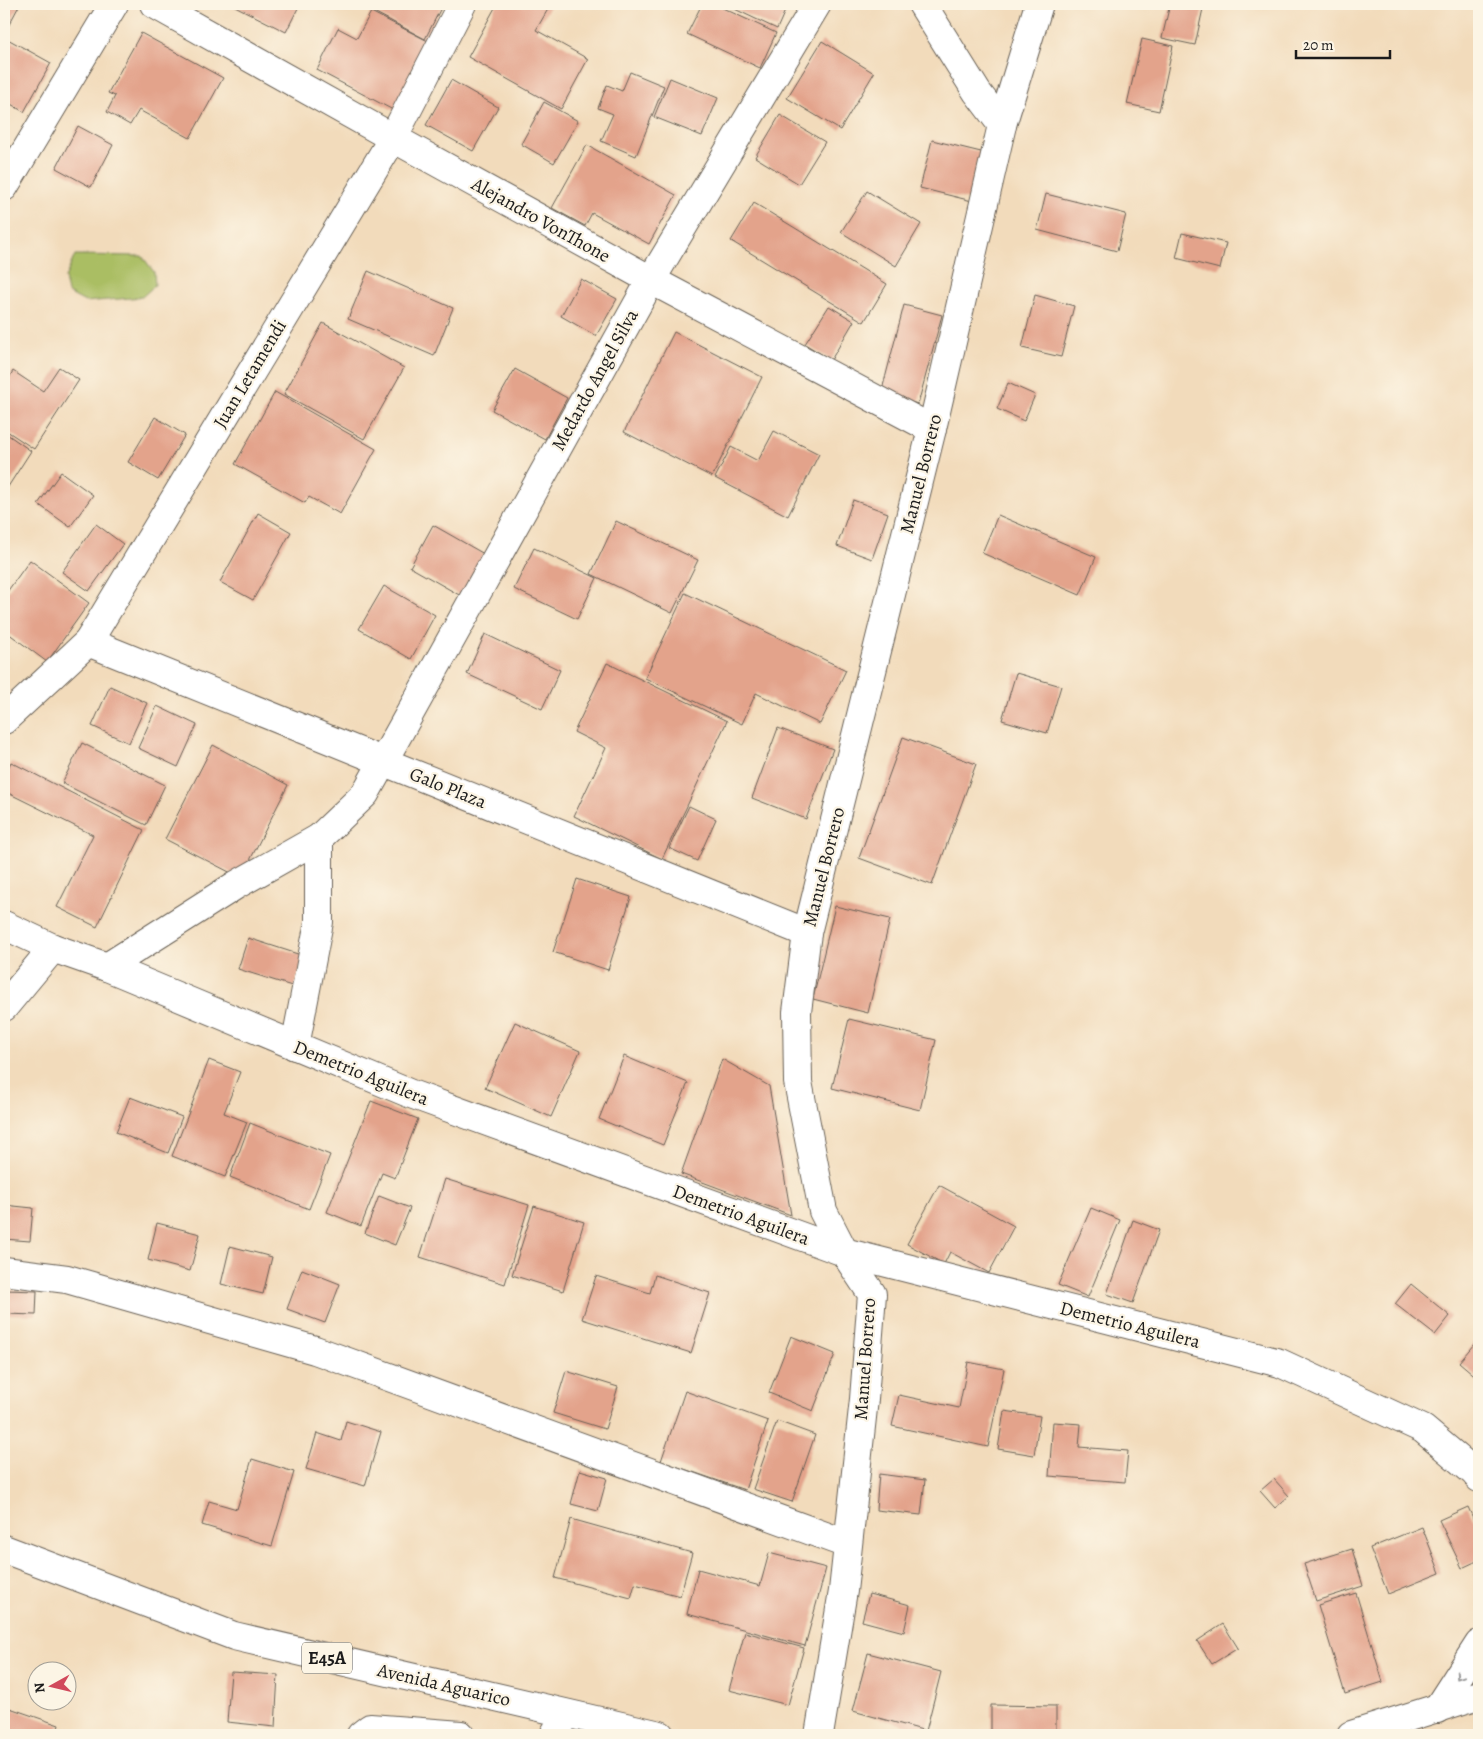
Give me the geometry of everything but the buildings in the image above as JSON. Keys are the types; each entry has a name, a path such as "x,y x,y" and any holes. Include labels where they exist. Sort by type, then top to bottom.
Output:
{"main road":[{"path":"4,187 114,4"},
{"name":"Alejandro VonThone","path":"154,4 651,280 932,429"},
{"name":"Juan Letamendi","path":"4,720 88,642 393,138 462,4"},
{"name":"Medardo Angel Silva","path":"107,968 236,885 319,838 365,794 651,280 817,4"},
{"path":"922,4 977,92 1002,125"},
{"name":"Manuel Borrero","path":"819,1735 843,1591 864,1399 872,1294 844,1252 823,1211 798,1082 797,1012 808,934 932,429 1002,125 1039,4"},
{"name":"Galo Plaza","path":"88,642 808,934"},
{"path":"295,1046 319,922 319,838"},
{"name":"Demetrio Aguilera","path":"4,925 53,948 107,968 411,1094 844,1252 1280,1363 1424,1429 1479,1478"},
{"path":"4,1007 53,948"},
{"path":"4,1271 68,1279 315,1350 847,1544"},
{"name":"Avenida Aguarico","path":"4,1549 234,1636 560,1724 660,1735"},
{"path":"1437,1708 1479,1644"},
{"path":"1351,1735 1479,1695"},
{"path":"360,1735 370,1728 461,1735"}],"green space":[{"path":"75,255 142,256 154,272 155,285 142,297 85,302 68,293 65,278"}]}
